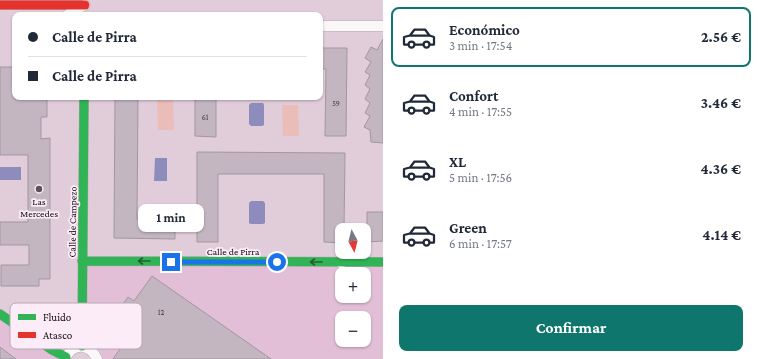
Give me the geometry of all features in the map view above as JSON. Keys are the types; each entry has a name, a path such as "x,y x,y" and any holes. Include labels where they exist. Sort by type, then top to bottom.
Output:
{"street":[{"path":"0,5 85,7"},
{"path":"74,12 85,7"},
{"path":"323,26 383,26"},
{"name":"Calle de Campezo","path":"82,303 84,100"},
{"name":"Calle de Pirra","path":"82,261 383,262"},
{"path":"0,314 10,321"},
{"path":"51,349 66,358 72,349"},
{"path":"90,349 92,350 97,359"}],"lane":[{"path":"338,262 342,267"}],"shaded area":[{"path":"157,100 173,100 174,130 158,130"},
{"path":"282,105 298,105 299,136 283,136"},
{"path":"82,261 383,262 383,359 97,359 92,349 142,349 142,303 82,303"},
{"path":"0,314 10,321 10,349 51,349 66,359 0,359"}],"water":[{"path":"251,103 263,103 264,125 251,126 249,124 249,105"},
{"path":"155,158 167,158 167,181 154,181"},
{"path":"0,167 21,167 21,180 0,180"},
{"path":"251,201 263,201 265,203 265,223 249,223 249,203"}],"building":[{"path":"383,39 383,143 371,142 370,130 364,127 370,116 365,113 370,103 365,99 370,89 365,85 370,75 365,72 371,62 365,58 371,47 377,50"},
{"path":"323,48 347,48 346,136 325,136 326,69 323,69"},
{"name":"Las Mercedes","path":"0,67 12,67 12,100 47,100 47,117 41,117 41,139 50,138 50,279 39,279 39,286 1,286 1,265 29,265 29,245 0,245 0,222 28,222 28,155 0,155"},
{"path":"115,100 138,100 137,219 175,219 175,239 114,238"},
{"path":"195,100 216,100 216,137 195,136"},
{"path":"197,152 345,153 344,223 335,223 335,243 324,242 324,174 218,174 218,242 197,242"},
{"path":"367,212 383,212 383,241 371,242 371,223 367,223"},
{"path":"152,276 271,359 113,359 120,349 142,349 142,303 124,303 128,297 134,301"},
{"path":"0,347 16,359 0,359"}],"traffic: fast":[{"path":"82,303 84,100"},
{"path":"82,261 383,262"},
{"path":"0,314 10,321"},
{"path":"51,349 66,357 66,359"}],"traffic: jam":[{"path":"0,5 85,5"}],"place":[{"name":"Las Mercedes","path":"39,189"}],"route":[{"path":"171,262 277,262"}]}
